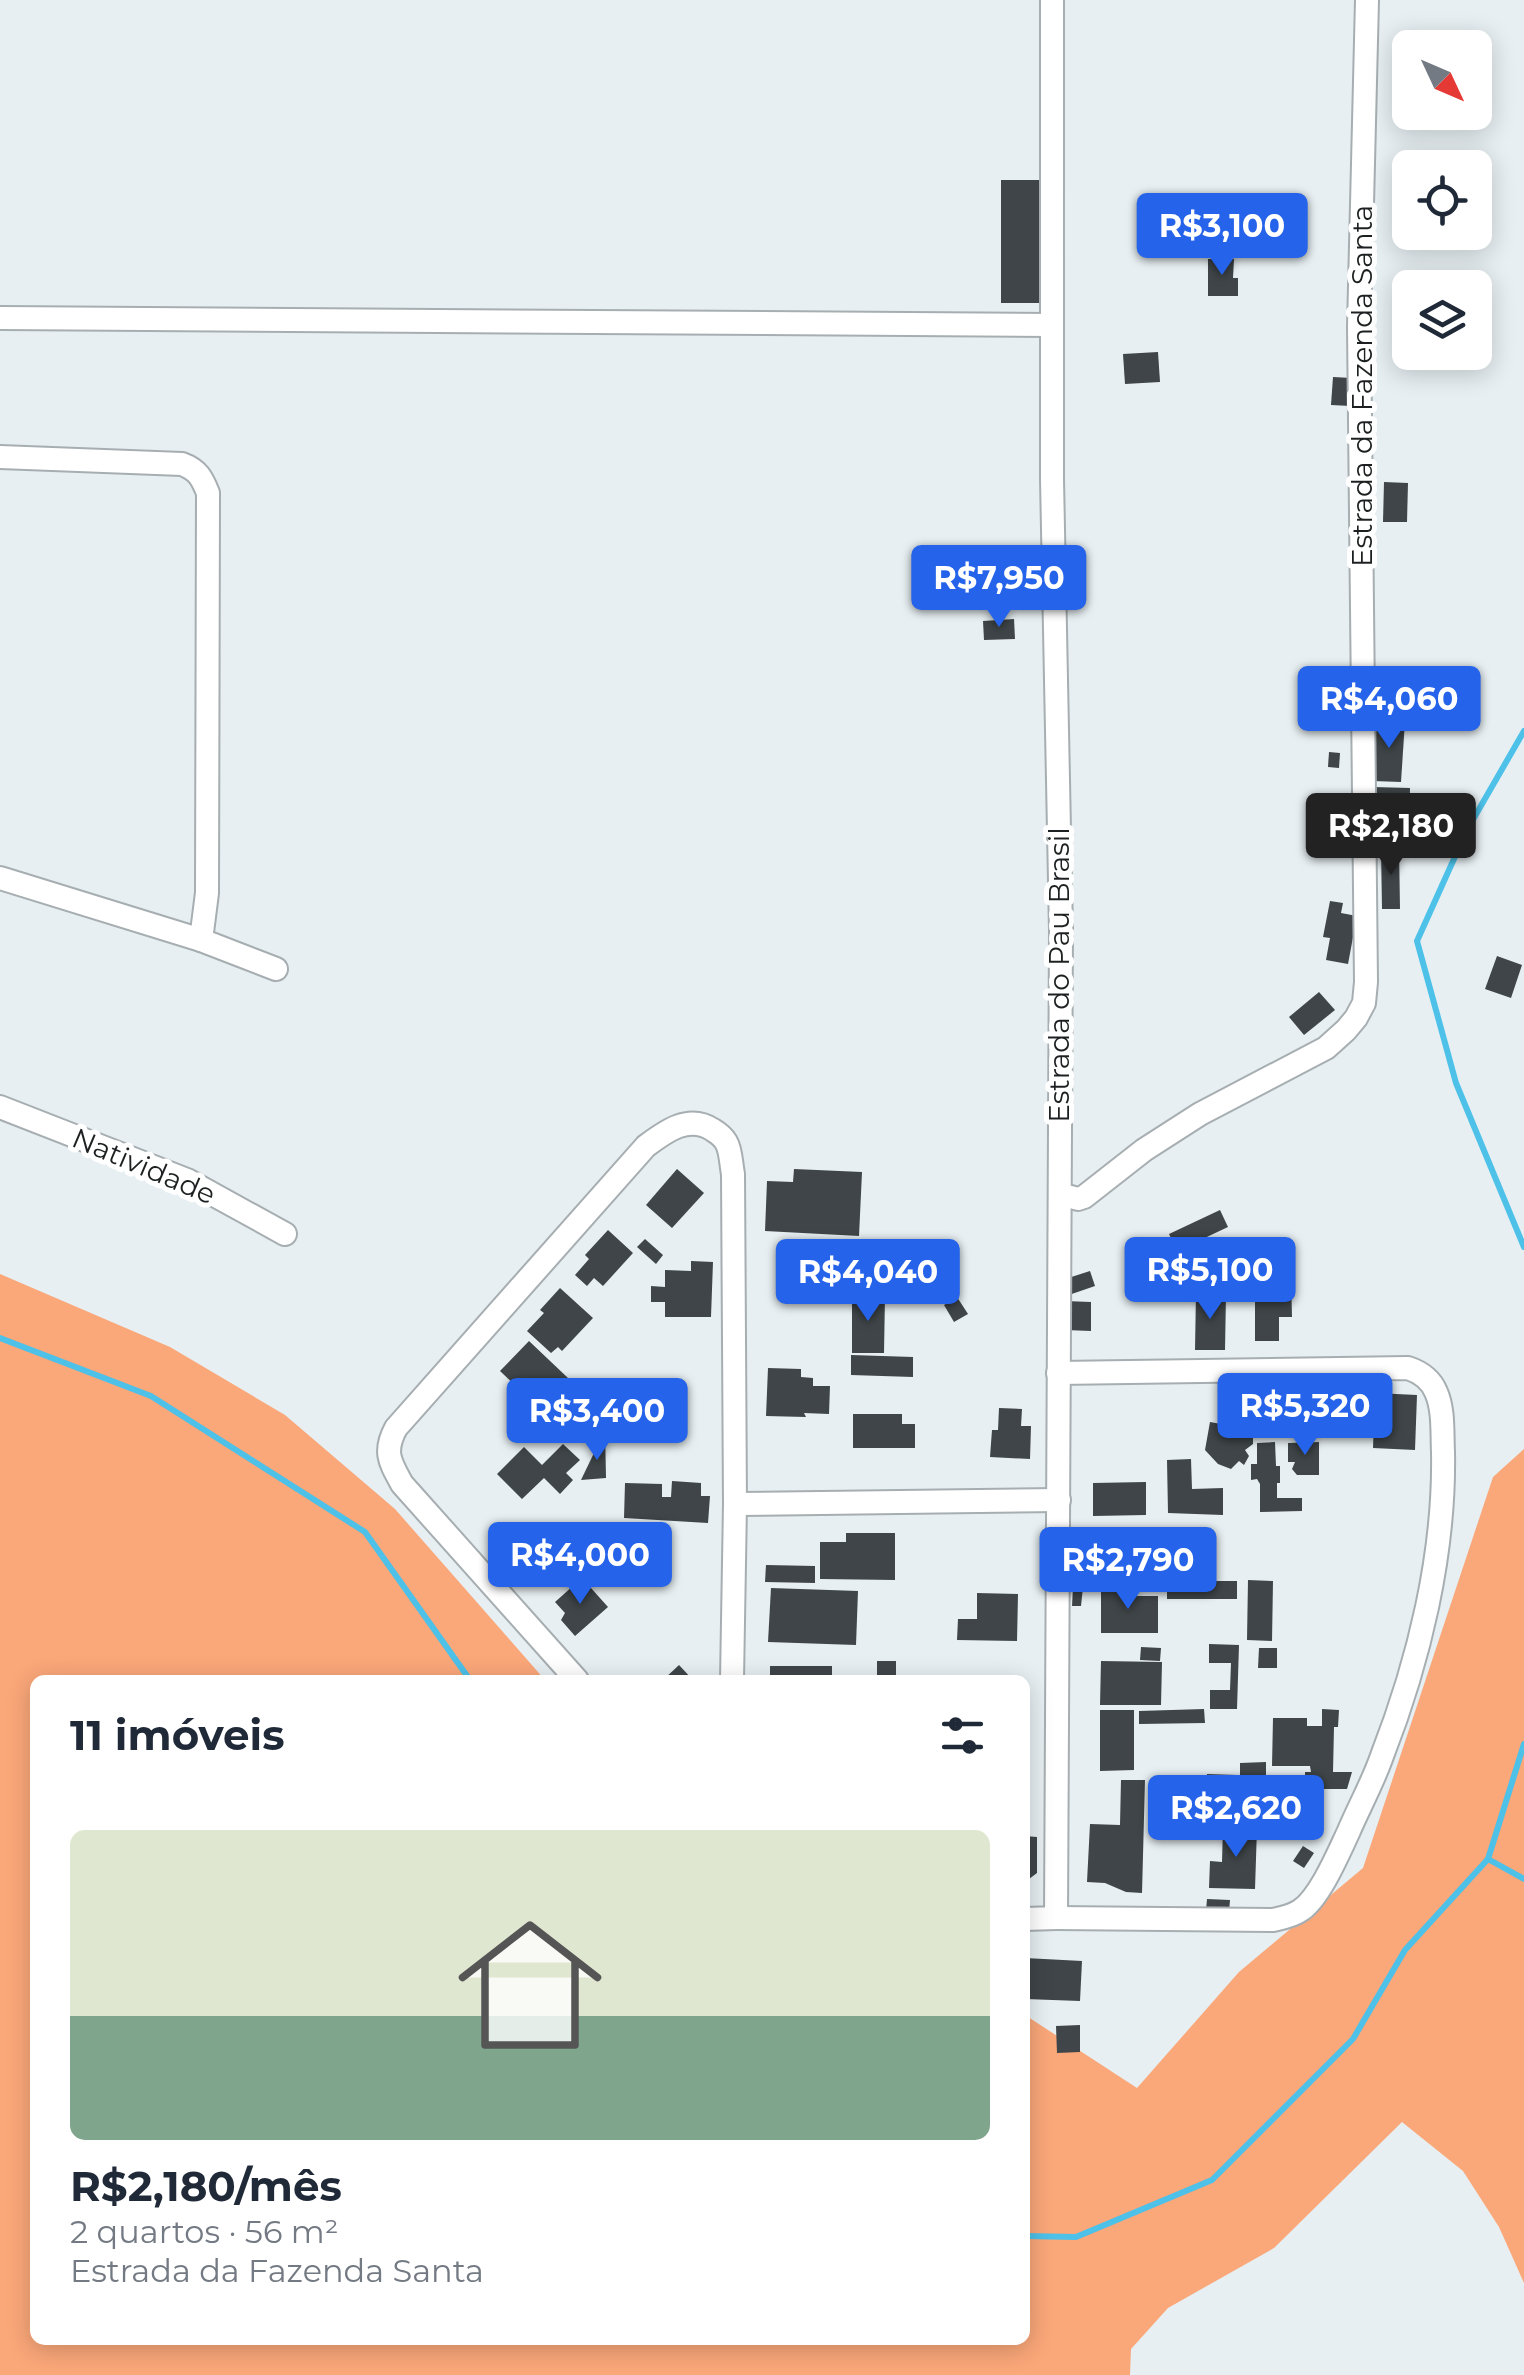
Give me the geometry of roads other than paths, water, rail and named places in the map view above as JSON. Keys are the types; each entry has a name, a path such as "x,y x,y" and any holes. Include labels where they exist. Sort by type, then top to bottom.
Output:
{"street":[{"name":"Estrada do Pau Brasil","path":"1052,0 1051,325 1061,930 1056,1918"},
{"name":"Estrada da Fazenda Santa","path":"1060,1194 1084,1197 1144,1150 1200,1114 1326,1048 1346,1030 1364,1003 1359,327 1367,0"},
{"path":"0,318 1051,325"},
{"path":"0,457 182,464 201,476 208,493 207,893 201,940"},
{"path":"0,878 201,940 276,969"},
{"name":"Natividade","path":"0,1107 188,1180 285,1234"},
{"path":"573,1675 402,1484 388,1453 389,1441 396,1428 646,1146 688,1123 704,1124 727,1143 733,1174 732,1675"},
{"path":"1030,1919 1273,1920 1302,1910 1341,1847 1382,1758 1406,1685 1429,1591 1443,1482 1442,1420 1437,1393 1424,1376 1408,1368 1058,1373"},
{"path":"735,1504 1059,1500"}],"waterway":[{"path":"1524,731 1467,830 1417,941 1456,1083 1524,1247"},
{"path":"0,1338 151,1396 365,1532 466,1675"},
{"path":"1030,2236 1076,2237 1212,2180 1353,2039 1405,1950 1488,1859 1524,1744"},
{"path":"1488,1859 1524,1879"}]}
